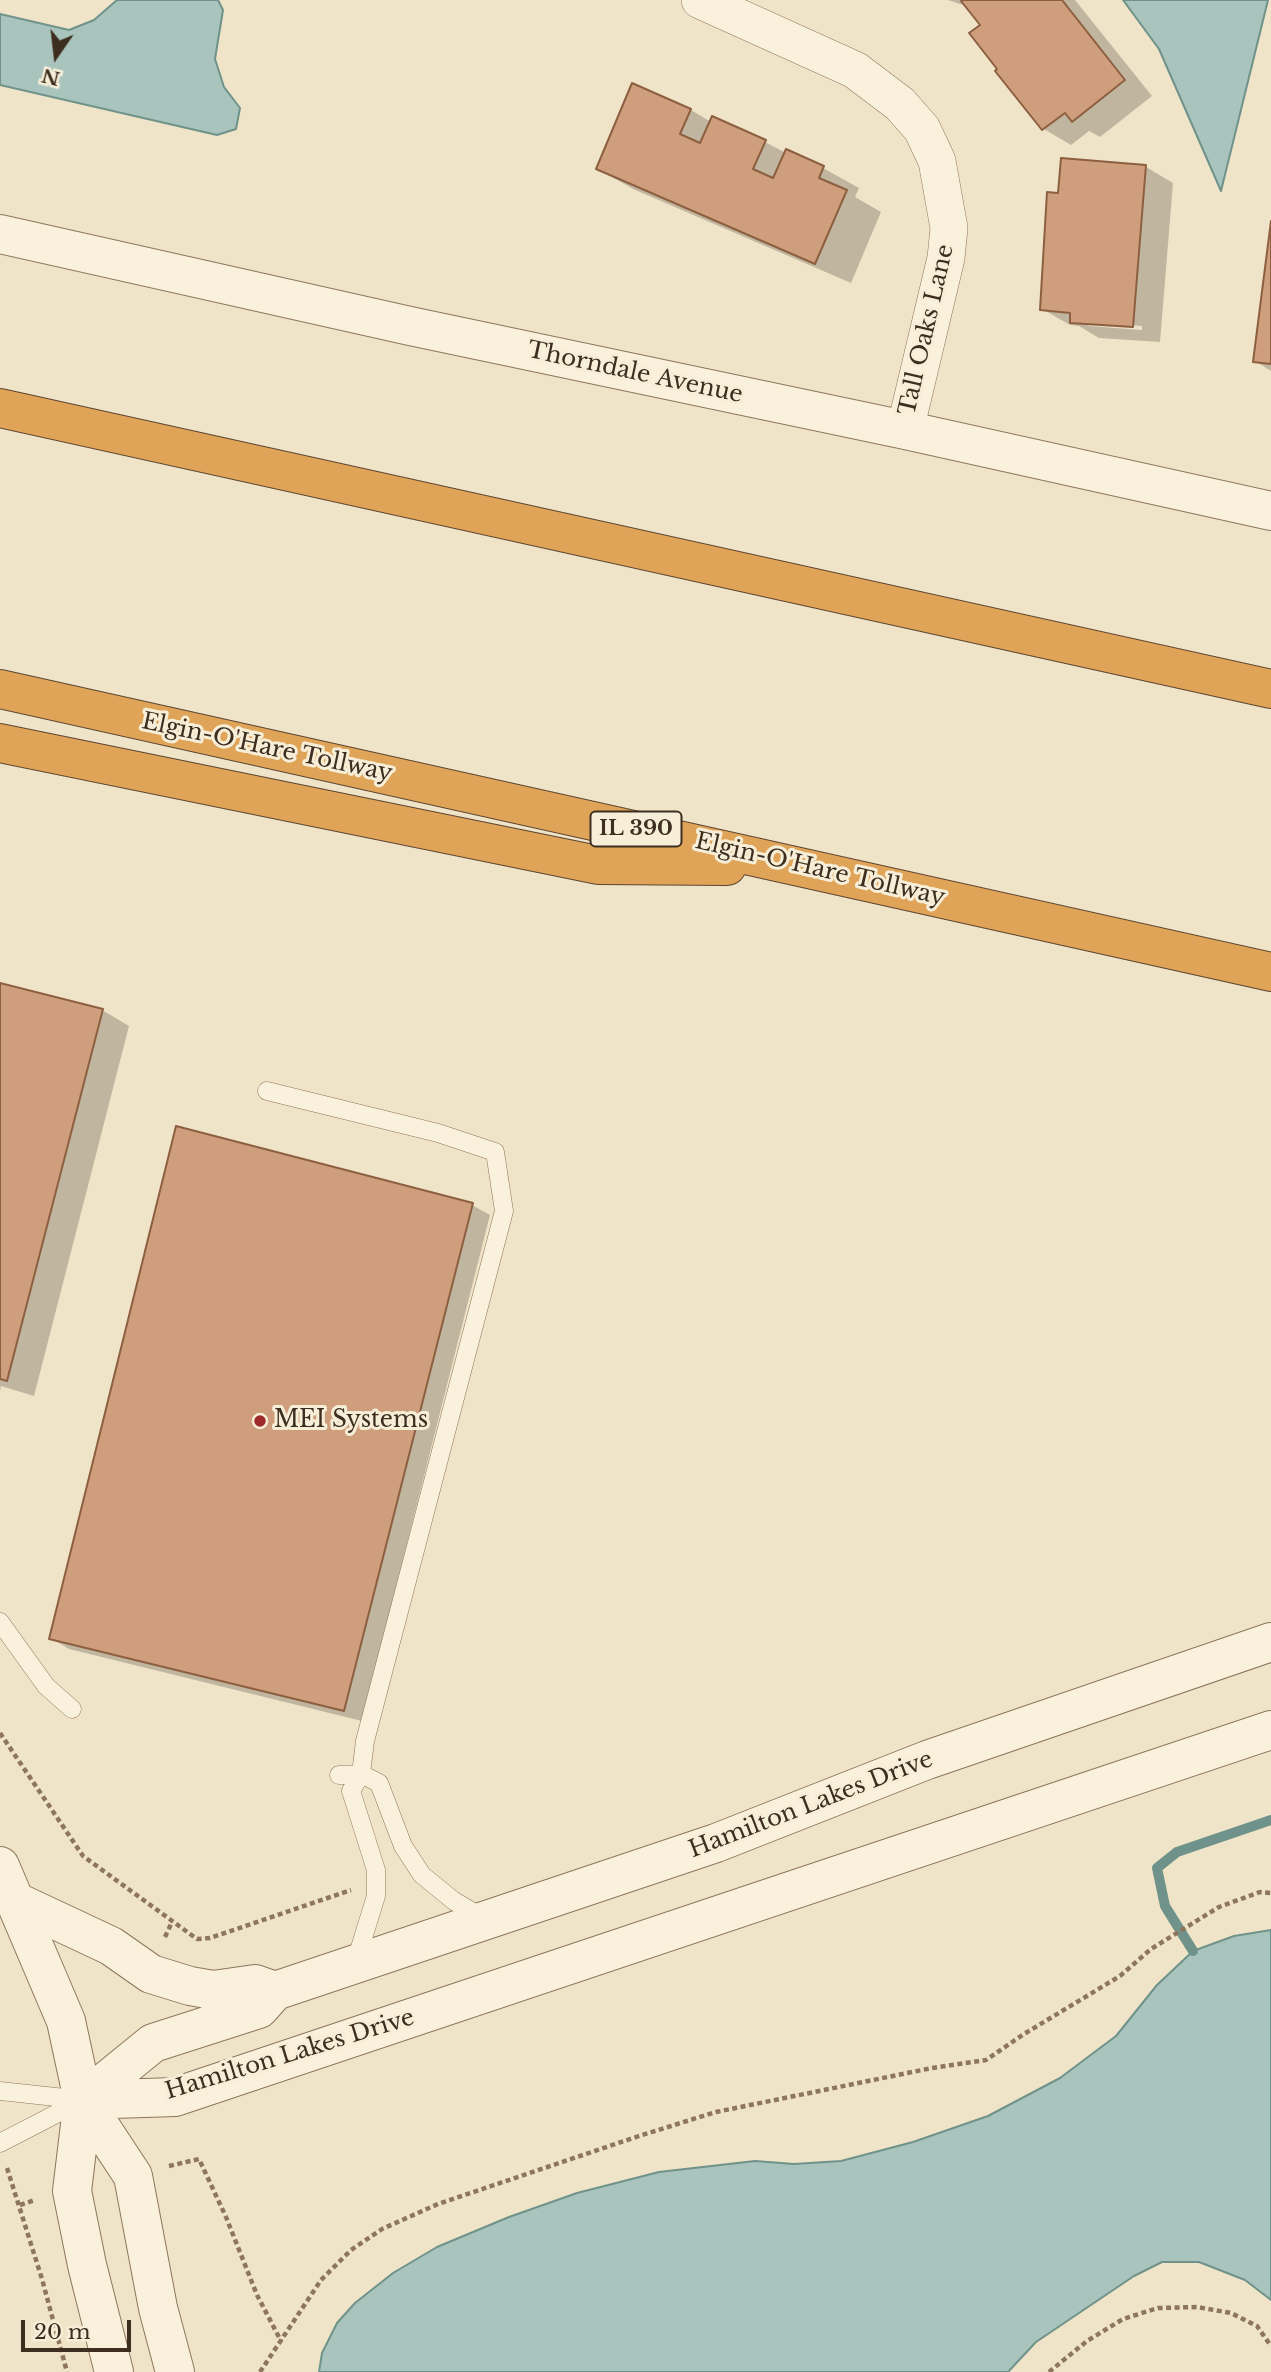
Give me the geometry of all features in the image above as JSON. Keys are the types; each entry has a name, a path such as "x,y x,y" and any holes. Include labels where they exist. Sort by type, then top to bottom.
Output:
{"highway":[{"path":"0,408 1271,689"},
{"name":"Elgin-O'Hare Tollway","path":"0,689 1271,972"},
{"path":"0,743 598,865 803,866"}],"street":[{"name":"Tall Oaks Lane","path":"699,0 855,70 900,104 922,129 937,161 949,228 946,258 905,430"},
{"name":"Thorndale Avenue","path":"0,234 410,326 905,430 1271,511"},
{"name":"Hamilton Lakes Drive","path":"83,2100 153,2043 259,2009 275,1991 716,1843 927,1760 1271,1642"},
{"name":"Hamilton Lakes Drive","path":"83,2100 175,2097 1271,1730"},
{"path":"7,1884 66,2021 83,2100 72,2191 87,2265 114,2372"},
{"path":"7,1884 111,1946 151,1974 214,1990 255,1984 275,1991"},
{"path":"83,2100 133,2176 158,2308 175,2372"}],"lane":[{"path":"267,1091 438,1133 495,1152 504,1211 365,1741 361,1774 351,1791 376,1870 376,1896 355,1964"},
{"path":"0,1622 46,1686 72,1709"},
{"path":"340,1774 361,1774 379,1783 403,1846 422,1875 454,1901 486,1920"},
{"path":"0,2091 83,2100"},
{"path":"2,2150 83,2100"}],"path":[{"path":"0,1733 83,1856 197,1939 210,1938 376,1882"},
{"path":"260,2372 321,2280 351,2250 393,2224 438,2204 642,2134 716,2112 919,2070 986,2060 1120,1976 1151,1949 1219,1907 1260,1892 1271,1894"},
{"path":"2,2150 42,2279 67,2372"},
{"path":"199,2159 257,2295 281,2341"},
{"path":"1049,2372 1087,2341 1123,2319 1158,2308 1197,2307 1231,2313 1257,2326 1271,2346"}],"water":[{"path":"117,0 218,0 223,10 215,59 224,87 240,108 236,129 217,135 0,85 0,14 69,30 94,20"},
{"path":"1123,0 1268,0 1221,191 1159,49"},
{"path":"1271,1930 1271,2300 1245,2280 1199,2262 1162,2262 1134,2276 1036,2342 1008,2372 319,2372 322,2353 337,2323 355,2303 393,2273 437,2247 577,2193 659,2172 755,2161 794,2164 841,2161 913,2142 988,2116 1060,2078 1116,2036 1157,1985 1193,1951 1234,1936"}],"building":[{"path":"1062,0 1125,80 1072,122 1065,113 1042,130 969,33 980,25 961,1"},
{"path":"632,83 691,109 680,134 700,143 712,116 766,140 753,169 773,178 786,149 824,166 819,178 847,190 815,264 596,169"},
{"path":"1061,158 1146,165 1133,327 1070,323 1070,313 1040,310 1047,192 1058,193"},
{"path":"1271,221 1271,364 1253,362"},
{"path":"0,983 103,1009 7,1381 0,1379"},
{"name":"MEI Systems","path":"176,1126 473,1203 344,1711 49,1639"}],"waterway":[{"path":"1193,1951 1165,1906 1157,1868 1177,1852 1271,1820"}],"place":[{"name":"MEI Systems","path":"260,1421"}]}
